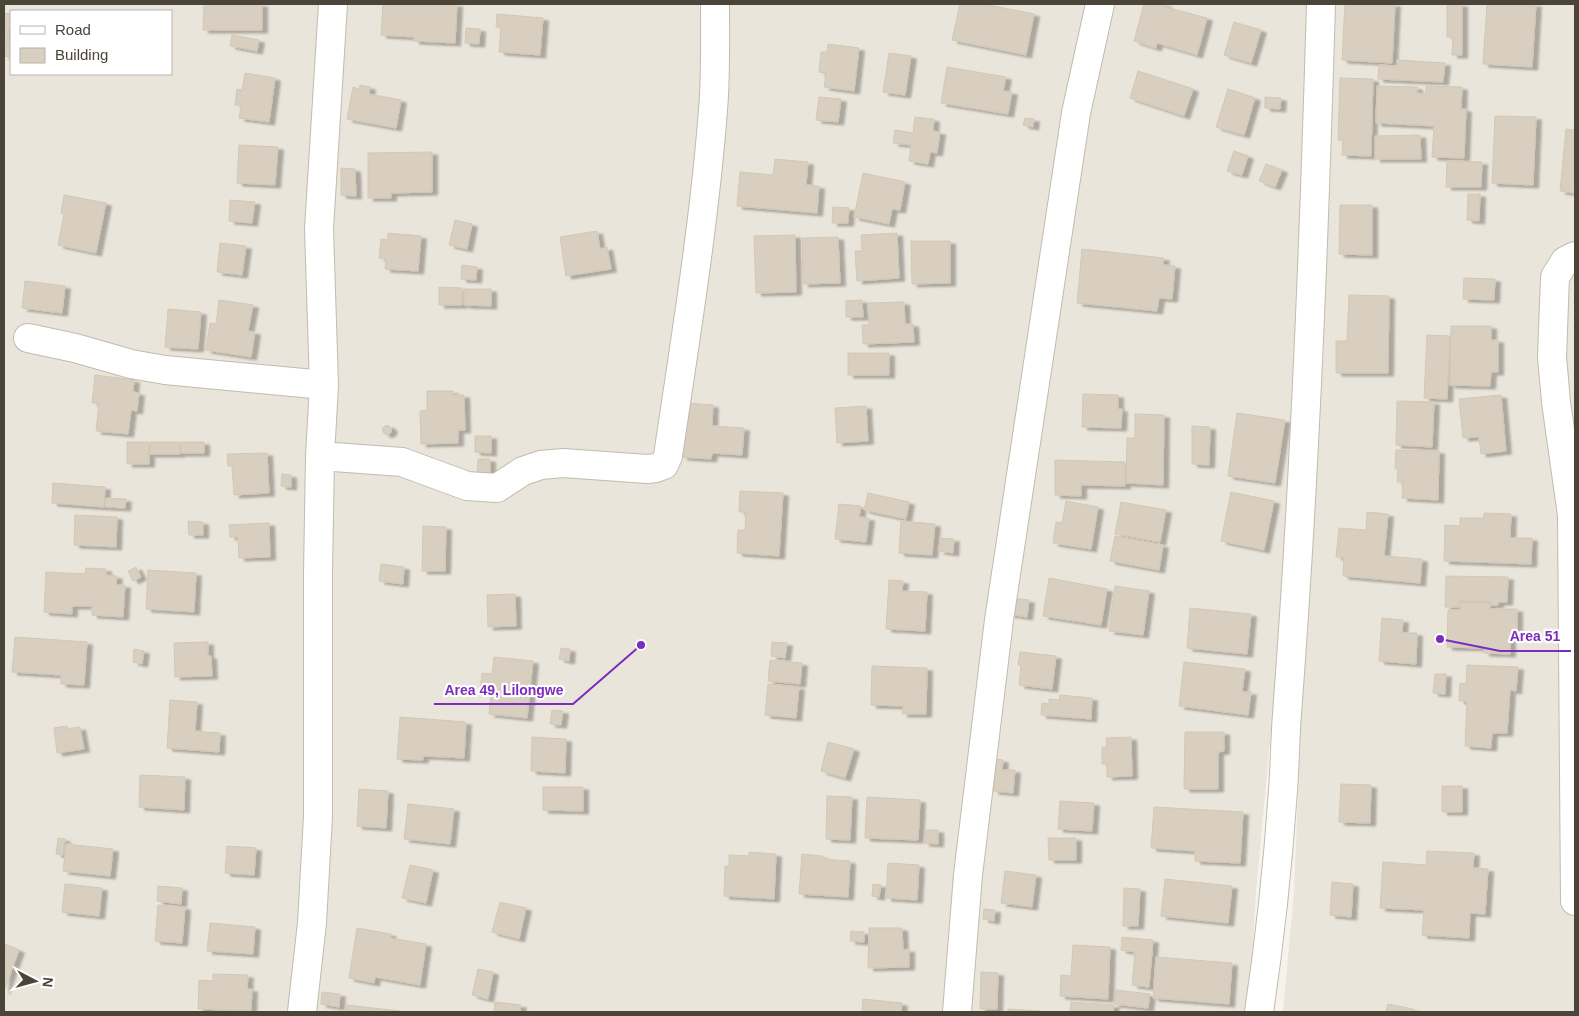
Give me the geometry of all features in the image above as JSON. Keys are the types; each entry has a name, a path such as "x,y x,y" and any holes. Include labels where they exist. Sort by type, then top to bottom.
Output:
{"street":[{"path":"302,1012 312,923 318,816 318,573 320,456 324,385 319,229 333,4"},
{"path":"320,456 402,462 467,486 497,488 523,470 541,465 563,463 647,469 664,465 668,456 671,437 710,154 715,73 716,4"},
{"path":"957,1012 968,875 999,620 1076,113 1100,4"},
{"path":"1259,1012 1269,947 1283,791 1296,590 1314,240 1321,4"},
{"path":"1575,256 1565,260 1555,277 1552,357 1556,402 1574,515 1575,901"},
{"path":"28,338 76,348 131,364 165,370 324,385"}],"shaded area":[{"path":"4,4 1311,4 1302,400 1256,891 1249,1012 4,1012"},
{"path":"1326,4 1575,4 1575,1012 1283,1012 1294,892 1315,386"}],"building":[{"path":"204,4 262,4 262,30 203,30"},
{"path":"383,4 457,4 455,43 414,41 414,37 381,35"},
{"path":"960,4 983,4 1034,14 1026,55 952,40"},
{"path":"1144,4 1166,4 1165,7 1207,18 1197,55 1157,43 1156,48 1134,41"},
{"path":"1345,4 1395,4 1392,63 1342,60"},
{"path":"1447,4 1462,4 1462,55 1452,55 1453,37 1447,37"},
{"path":"1487,4 1536,4 1532,67 1483,64"},
{"path":"4,13 10,14 7,43 10,44 10,57 4,56"},
{"path":"497,14 543,18 540,55 499,52 501,27 496,27"},
{"path":"1234,22 1261,30 1251,63 1224,55"},
{"path":"466,28 480,29 479,44 465,43"},
{"path":"232,35 259,40 257,51 230,46"},
{"path":"828,44 859,48 854,91 824,87 826,73 819,72 821,52 827,52"},
{"path":"889,53 911,56 905,95 883,92"},
{"path":"1397,60 1445,63 1443,82 1378,79 1379,65 1397,66"},
{"path":"947,67 1006,77 1003,91 1012,92 1008,114 941,103"},
{"path":"1138,71 1193,89 1184,116 1130,98"},
{"path":"245,73 275,78 269,122 239,118 241,106 235,105 237,89 242,90"},
{"path":"1340,78 1373,79 1371,156 1342,155 1343,140 1338,140"},
{"path":"360,85 370,87 369,94 401,100 396,128 347,119 353,87 359,89"},
{"path":"1377,86 1417,87 1417,93 1426,94 1426,86 1462,87 1461,109 1466,109 1464,158 1432,157 1434,126 1376,123"},
{"path":"1228,89 1255,98 1244,135 1216,127"},
{"path":"819,97 841,99 838,122 816,120"},
{"path":"1265,97 1281,98 1280,109 1265,108"},
{"path":"1495,116 1536,117 1533,185 1492,183"},
{"path":"915,117 934,119 933,131 940,132 937,153 930,152 928,164 909,161 911,145 893,143 895,130 913,133"},
{"path":"1025,118 1034,119 1033,127 1023,125"},
{"path":"1566,129 1575,130 1575,193 1560,191"},
{"path":"1420,135 1421,159 1375,159 1375,136"},
{"path":"239,145 278,147 275,185 237,183"},
{"path":"1234,151 1248,156 1242,175 1227,171"},
{"path":"432,152 432,192 391,193 391,198 368,198 368,153"},
{"path":"775,159 808,162 806,185 819,186 817,213 737,206 740,172 773,175"},
{"path":"1447,161 1482,162 1481,187 1446,187"},
{"path":"1266,164 1282,170 1275,187 1259,181"},
{"path":"341,168 355,169 356,196 341,195"},
{"path":"863,173 905,182 900,210 892,209 889,224 854,217"},
{"path":"1468,194 1480,194 1479,221 1467,220"},
{"path":"64,195 106,203 96,253 58,245 64,214 61,213"},
{"path":"230,200 255,202 252,223 229,221"},
{"path":"1340,205 1372,205 1372,255 1339,254"},
{"path":"833,207 849,208 848,223 832,223"},
{"path":"455,220 472,224 467,249 449,245"},
{"path":"597,231 600,249 607,247 611,269 566,276 560,237"},
{"path":"388,233 421,236 418,271 385,269 386,259 379,258 381,239 388,240"},
{"path":"897,233 899,278 857,281 855,251 862,251 861,235"},
{"path":"795,235 796,292 756,293 754,236"},
{"path":"838,237 840,283 803,284 802,238"},
{"path":"911,241 950,241 950,283 912,284"},
{"path":"220,243 246,246 242,275 217,272"},
{"path":"1082,249 1164,258 1163,265 1175,266 1172,299 1159,298 1157,311 1077,303"},
{"path":"462,265 477,267 476,280 461,279"},
{"path":"1464,278 1495,279 1494,300 1463,299"},
{"path":"25,281 65,286 62,313 22,308"},
{"path":"439,287 462,288 462,305 439,305"},
{"path":"464,289 491,289 491,306 464,305"},
{"path":"1349,295 1389,296 1388,373 1336,373 1336,341 1347,341"},
{"path":"219,300 253,305 248,331 255,332 251,357 206,350 210,323 216,324"},
{"path":"862,300 863,317 846,317 846,301"},
{"path":"904,302 905,324 913,324 914,342 863,344 862,325 869,325 868,303"},
{"path":"168,309 201,312 198,349 165,347"},
{"path":"1451,326 1491,326 1491,340 1498,340 1498,372 1491,372 1490,386 1450,385"},
{"path":"1427,335 1450,336 1447,399 1424,398"},
{"path":"848,353 889,353 889,375 848,375"},
{"path":"95,375 134,380 133,392 139,393 137,411 131,410 128,434 96,431 99,403 92,403"},
{"path":"427,391 453,391 452,395 464,395 465,430 458,430 458,443 421,444 420,411 427,410"},
{"path":"1083,394 1118,395 1118,409 1122,409 1121,428 1082,427"},
{"path":"1501,395 1506,451 1481,454 1479,437 1463,438 1459,399"},
{"path":"1397,401 1434,402 1432,447 1396,445"},
{"path":"686,403 713,405 712,426 744,428 742,455 712,453 711,459 682,457"},
{"path":"866,406 868,441 837,443 835,408"},
{"path":"1237,413 1285,420 1275,483 1228,476"},
{"path":"1135,414 1164,415 1163,485 1126,483 1127,438 1135,438"},
{"path":"387,426 391,430 387,434 383,430"},
{"path":"1192,426 1210,427 1209,465 1192,464"},
{"path":"475,436 491,436 491,453 475,452"},
{"path":"127,442 149,442 149,464 127,464"},
{"path":"150,442 180,442 180,454 150,454"},
{"path":"181,442 204,442 204,453 181,453"},
{"path":"1396,450 1439,451 1438,500 1402,498 1403,482 1397,482 1398,469 1395,469"},
{"path":"267,453 269,493 234,495 232,466 228,466 227,454"},
{"path":"478,459 490,459 490,477 477,477"},
{"path":"1055,460 1125,462 1125,486 1081,485 1081,496 1055,495"},
{"path":"282,474 291,475 291,487 281,486"},
{"path":"53,483 105,487 104,507 52,503"},
{"path":"740,491 783,493 779,556 737,553 738,530 745,530 746,512 739,512"},
{"path":"1231,492 1274,501 1264,550 1221,541"},
{"path":"868,493 909,502 906,519 864,510"},
{"path":"106,498 126,499 125,508 105,507"},
{"path":"1066,501 1098,507 1091,549 1053,543 1056,522 1062,523"},
{"path":"1121,502 1166,510 1160,542 1115,534"},
{"path":"839,504 861,506 859,517 869,518 866,542 835,539"},
{"path":"1367,512 1388,514 1384,556 1422,559 1420,583 1343,576 1344,557 1336,557 1339,528 1366,530"},
{"path":"1484,513 1511,514 1510,538 1532,538 1531,564 1444,561 1445,525 1460,526 1460,518 1484,518"},
{"path":"75,515 117,517 116,547 74,545"},
{"path":"188,521 203,522 203,535 189,535"},
{"path":"901,521 935,524 932,555 899,553"},
{"path":"269,523 270,557 239,558 238,537 230,537 229,525"},
{"path":"423,526 446,527 445,571 422,571"},
{"path":"1115,536 1163,545 1159,570 1110,561"},
{"path":"940,538 954,539 953,553 939,551"},
{"path":"381,564 404,567 403,584 379,581"},
{"path":"136,567 141,577 133,581 128,571"},
{"path":"86,568 106,569 106,575 117,576 116,585 125,585 123,617 92,615 92,606 72,606 72,614 44,612 46,572 85,574"},
{"path":"148,570 196,573 194,612 146,609"},
{"path":"1446,576 1508,577 1507,602 1498,602 1498,605 1491,605 1491,602 1460,601 1460,607 1445,607"},
{"path":"1049,578 1107,589 1101,625 1043,616"},
{"path":"889,580 903,581 902,591 927,592 925,631 886,629"},
{"path":"1115,586 1149,591 1143,635 1109,631"},
{"path":"515,594 516,626 488,627 487,595"},
{"path":"1011,598 1029,600 1027,617 1009,614"},
{"path":"1461,602 1490,603 1490,609 1517,609 1517,634 1510,634 1510,654 1484,653 1484,648 1447,647 1448,610 1460,610"},
{"path":"1190,608 1251,614 1247,654 1187,648"},
{"path":"1382,618 1403,620 1402,633 1417,633 1416,664 1379,661"},
{"path":"15,637 87,642 84,685 61,684 61,675 12,672"},
{"path":"208,642 208,656 211,656 212,676 175,677 174,643"},
{"path":"772,642 787,643 785,658 771,656"},
{"path":"561,648 570,649 569,661 559,659"},
{"path":"134,649 144,651 142,664 133,662"},
{"path":"1020,652 1056,656 1052,689 1019,685 1021,665 1018,665"},
{"path":"494,657 533,661 527,718 489,714 491,693 480,692 482,673 492,674"},
{"path":"770,660 802,663 800,684 768,681"},
{"path":"1184,662 1245,669 1242,692 1251,692 1248,715 1179,706"},
{"path":"1467,665 1518,667 1516,691 1510,690 1507,733 1492,733 1491,748 1465,746 1467,701 1459,701 1460,683 1466,684"},
{"path":"872,666 927,668 926,714 902,714 903,706 871,705"},
{"path":"1435,674 1446,674 1445,694 1433,693"},
{"path":"768,684 799,687 796,718 765,715"},
{"path":"1060,695 1092,698 1091,719 1041,715 1042,703 1049,704 1049,699 1059,700"},
{"path":"170,700 197,702 195,731 220,733 219,752 167,748"},
{"path":"552,710 563,711 561,725 550,724"},
{"path":"400,717 466,722 464,758 423,756 423,760 397,759"},
{"path":"67,726 68,729 80,727 84,749 57,753 54,728"},
{"path":"1185,732 1224,732 1224,751 1218,752 1218,789 1184,789"},
{"path":"532,737 566,739 565,773 531,771"},
{"path":"1131,737 1132,776 1107,777 1107,764 1102,764 1102,747 1107,747 1106,738"},
{"path":"828,742 854,749 845,778 821,771"},
{"path":"996,759 1003,760 1002,770 1015,770 1013,793 993,791"},
{"path":"140,775 185,777 184,810 139,807"},
{"path":"1341,784 1371,785 1370,823 1339,822"},
{"path":"1442,786 1462,786 1462,812 1442,812"},
{"path":"543,787 583,787 583,811 543,810"},
{"path":"359,789 388,791 386,828 357,826"},
{"path":"827,796 852,797 850,840 826,839"},
{"path":"867,797 920,800 918,840 865,838"},
{"path":"1060,801 1094,803 1092,831 1058,829"},
{"path":"408,804 454,809 450,844 404,839"},
{"path":"1154,807 1243,812 1240,863 1195,861 1195,851 1151,848"},
{"path":"925,830 938,830 938,844 924,843"},
{"path":"58,838 65,839 63,855 56,854"},
{"path":"1048,838 1076,838 1076,860 1049,860"},
{"path":"66,844 113,849 110,876 63,871"},
{"path":"227,846 256,848 254,875 225,873"},
{"path":"1427,851 1474,853 1473,868 1488,869 1485,914 1470,913 1469,938 1422,935 1424,910 1380,908 1383,862 1426,865"},
{"path":"749,852 776,854 774,899 724,896 725,866 729,866 729,855 749,856"},
{"path":"802,854 823,856 823,859 850,861 848,897 799,894"},
{"path":"888,863 919,865 917,900 886,898"},
{"path":"410,865 433,870 426,903 402,898"},
{"path":"1005,871 1036,875 1032,907 1001,903"},
{"path":"1165,879 1232,886 1228,923 1161,916"},
{"path":"1332,882 1353,884 1351,917 1330,915"},
{"path":"65,884 102,888 99,916 62,912"},
{"path":"873,884 881,885 879,897 872,896"},
{"path":"158,886 182,888 181,904 157,901"},
{"path":"1124,888 1140,889 1138,926 1123,926"},
{"path":"500,902 526,908 519,939 492,932"},
{"path":"158,905 185,907 182,943 155,941"},
{"path":"984,909 995,910 994,921 983,919"},
{"path":"210,923 255,927 253,954 207,951"},
{"path":"357,928 391,934 390,938 426,944 420,985 375,977 374,983 349,978"},
{"path":"869,928 902,928 903,950 909,949 909,967 868,968"},
{"path":"851,931 864,932 864,942 850,941"},
{"path":"1122,937 1153,940 1149,987 1132,985 1135,952 1121,950"},
{"path":"4,944 19,950 4,991"},
{"path":"1073,945 1110,947 1108,999 1060,996 1061,975 1071,976"},
{"path":"1156,957 1232,963 1229,1004 1153,998"},
{"path":"478,969 493,972 488,999 472,995"},
{"path":"981,972 998,973 997,1009 980,1009"},
{"path":"213,974 248,975 247,989 252,989 251,1011 198,1009 199,980 213,981"},
{"path":"1116,990 1150,994 1148,1008 1114,1004"},
{"path":"322,992 340,994 339,1007 321,1004"},
{"path":"863,999 902,1003 901,1012 862,1012"},
{"path":"495,1002 521,1005 520,1012 494,1012"},
{"path":"1071,1002 1114,1005 1113,1012 1070,1012"},
{"path":"1388,1004 1413,1009 1412,1012 1386,1012"},
{"path":"346,1005 400,1011 400,1012 346,1012"},
{"path":"1008,1009 1040,1011 1040,1012 1008,1012"}],"place":[{"name":"Area 51","path":"1440,639"},
{"name":"Area 49, Lilongwe","path":"641,645"}]}
